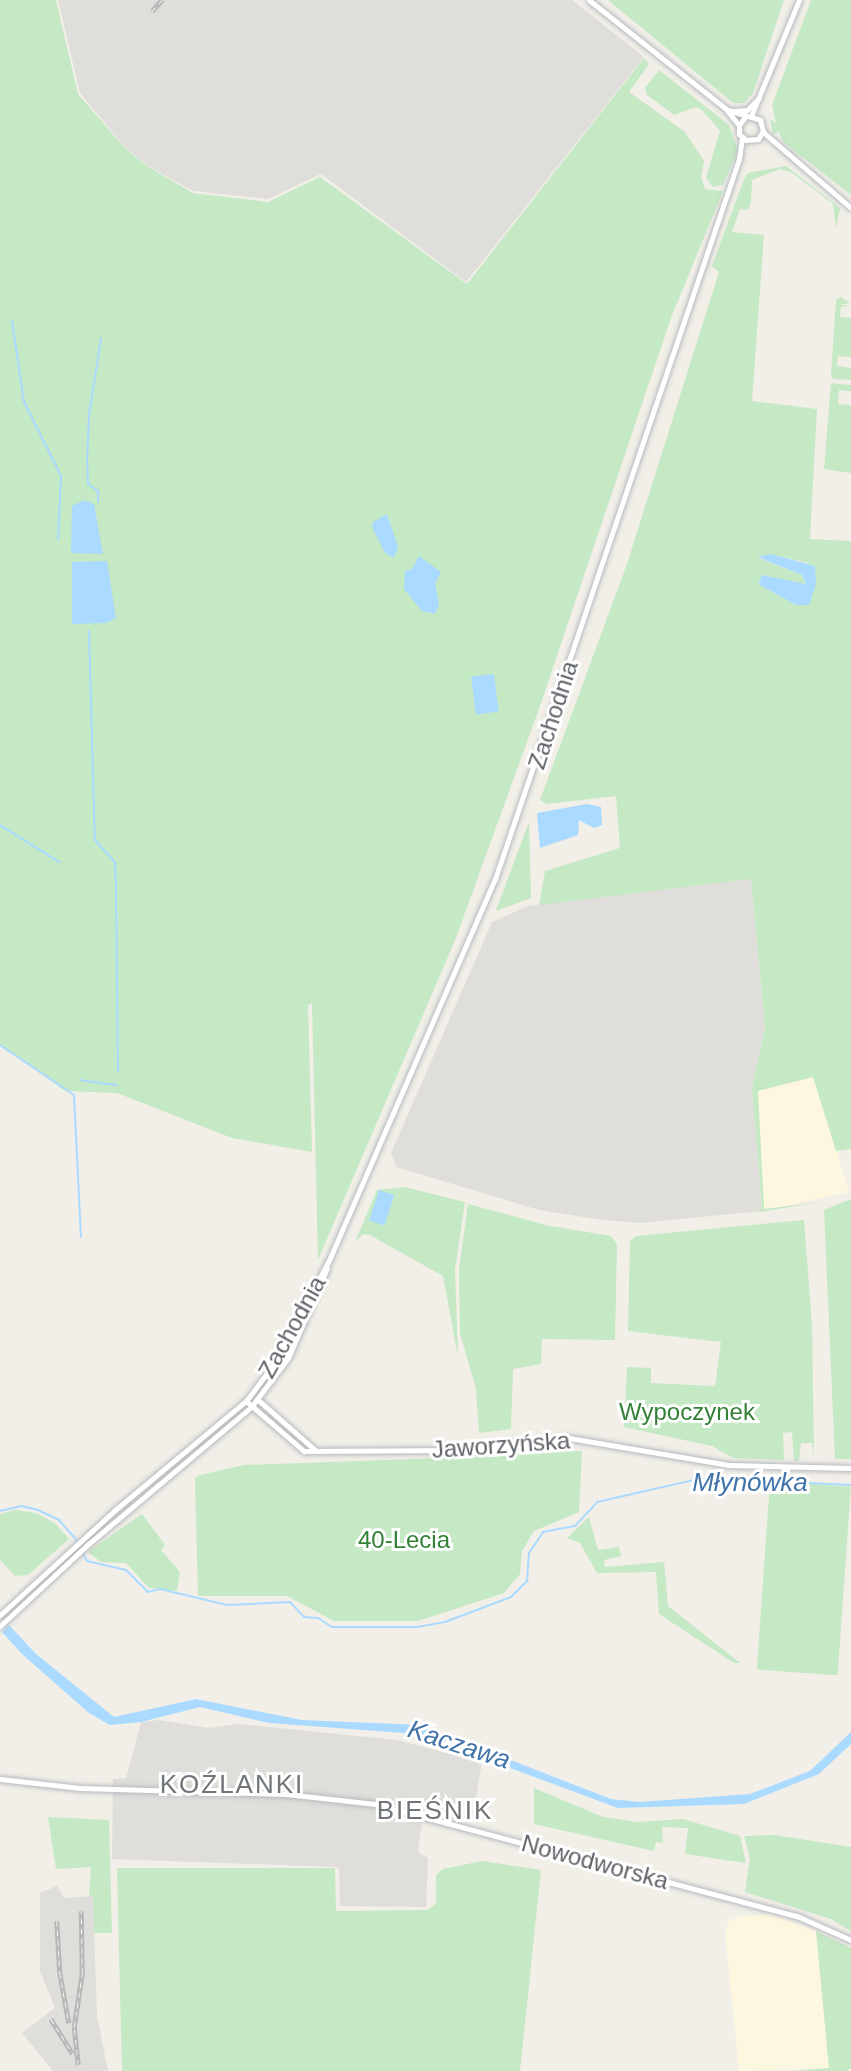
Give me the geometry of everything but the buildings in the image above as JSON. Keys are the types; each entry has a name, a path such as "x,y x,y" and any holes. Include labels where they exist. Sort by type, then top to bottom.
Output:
{"main road":[{"path":"589,0 725,108 738,125 742,137 751,141 758,139 763,132"},
{"path":"777,150 763,132 760,120 764,93 799,0"},
{"path":"732,111 749,108 764,93"},
{"path":"738,125 764,93"},
{"path":"725,108 760,120"},
{"name":"Zachodnia","path":"257,1400 294,1346 495,879 739,159 742,137"},
{"path":"758,139 777,150 851,208"},
{"name":"Zachodnia","path":"739,159 751,141"},
{"name":"Zachodnia","path":"252,1395 277,1360 330,1258"},
{"path":"0,1615 74,1545 252,1395 316,1451"},
{"path":"0,1626 78,1553 257,1400"},
{"name":"Jaworzyńska","path":"246,1401 295,1447 316,1451 469,1450 569,1438 729,1465 851,1468"},
{"name":"Nowodworska","path":"0,1779 110,1790 286,1794 375,1804 786,1913 823,1924 851,1940"}],"shaded area":[{"path":"58,0 572,0 644,57 466,282 321,174 268,199 193,191 148,166 125,147 80,93"},
{"path":"751,879 765,1027 752,1088 762,1211 640,1223 603,1220 539,1210 396,1167 391,1153 492,922 528,906"},
{"path":"814,1077 849,1192 762,1211 753,1088"},
{"path":"159,1720 209,1728 238,1724 397,1740 482,1762 473,1817 424,1804 418,1852 428,1858 426,1907 340,1906 339,1868 335,1867 112,1859 113,1779 126,1778 141,1722"},
{"path":"57,1886 64,1898 93,1896 97,2017 108,2071 53,2071 22,2033 55,2008 40,1971 40,1893"},
{"path":"772,1914 816,1931 829,2068 739,2071 725,1932 730,1920"}],"green space":[{"path":"0,0 56,0 78,94 125,148 147,166 193,193 268,202 320,177 467,284 644,58 649,64 629,92 685,132 704,161 701,177 705,189 723,191 671,318 540,706 456,938 318,1260 312,1003 308,1005 312,1152 232,1138 117,1093 65,1091 0,1045"},
{"path":"608,0 784,0 753,93 744,103 733,103"},
{"path":"811,0 851,0 851,195 783,142 779,132 773,134 770,119 776,123 772,105"},
{"path":"659,70 729,125 738,150 723,185 713,187 706,178 720,131 702,110 696,107 674,115 647,95 645,88"},
{"path":"786,166 840,208 836,228 833,204 791,172 780,169 752,180 751,203 748,210 740,209 732,232 764,235 752,401 817,409 810,539 851,541 851,1149 836,1151 813,1077 758,1091 764,1209 822,1202 752,1213 762,1210 752,1088 765,1027 751,879 539,905 545,871 620,848 616,796 547,804 540,800 627,564 719,272 712,266 748,173","holes":["771,554 808,563 808,605 796,605 758,584 762,575 806,584 802,575 758,558"]},
{"path":"841,297 850,303 839,305 851,305 841,307 840,317 851,318 851,357 838,356 837,366 851,368 851,380 833,379 831,374 836,300"},
{"path":"831,383 851,385 851,391 839,390 838,404 851,405 851,473 824,469"},
{"path":"529,822 531,898 496,911 496,910"},
{"path":"404,1187 465,1202 455,1270 458,1357 443,1276 370,1235 363,1234 355,1242 377,1190"},
{"path":"851,1199 851,1459 835,1459 824,1210"},
{"path":"468,1204 550,1226 611,1236 617,1244 615,1340 542,1339 541,1364 513,1369 511,1429 479,1433 476,1389 460,1333 459,1269"},
{"name":"Wypoczynek","path":"804,1220 812,1325 814,1457 812,1443 801,1443 799,1461 794,1461 792,1432 783,1433 784,1460 733,1458 712,1446 624,1427 627,1367 651,1368 651,1383 715,1386 721,1342 628,1331 630,1241 636,1236"},
{"name":"40-Lecia","path":"542,1451 582,1451 579,1512 534,1531 522,1551 520,1574 504,1593 418,1621 334,1621 287,1596 198,1596 195,1478 200,1475 244,1465 498,1456"},
{"path":"770,1481 851,1487 838,1675 757,1670"},
{"path":"15,1510 36,1513 56,1524 69,1539 28,1575 15,1576 0,1560 0,1514"},
{"path":"142,1514 165,1545 161,1550 180,1572 177,1591 149,1588 126,1563 101,1562 88,1552"},
{"path":"589,1517 598,1550 619,1547 621,1556 604,1560 605,1567 664,1562 668,1606 740,1663 734,1663 659,1614 656,1572 597,1573 580,1543 567,1538"},
{"path":"534,1788 603,1817 638,1822 683,1819 740,1836 746,1863 685,1854 688,1828 662,1827 663,1843 656,1842 654,1851 534,1824"},
{"path":"48,1817 109,1820 112,1933 94,1933 93,1896 89,1896 91,1867 56,1869"},
{"path":"775,1835 851,1847 851,1931 831,1919 745,1892 750,1858 744,1836"},
{"path":"482,1861 541,1870 520,2071 122,2071 117,1868 335,1868 336,1911 427,1910 436,1904 436,1875 443,1869"},
{"path":"816,1931 851,1948 851,2068 847,2071 793,2071 829,2068"}],"water":[{"path":"84,500 94,504 103,554 71,553 72,506"},
{"path":"387,514 398,547 394,558 385,553 372,527 373,522"},
{"path":"771,554 815,566 816,584 809,605 796,605 758,584 762,575 806,584 802,575 758,557"},
{"path":"419,556 441,572 435,584 439,604 435,614 422,611 404,589 405,571 412,569"},
{"path":"107,561 116,618 106,623 72,624 72,562"},
{"path":"494,674 499,712 476,715 471,677"},
{"path":"587,804 601,807 602,825 594,828 579,820 578,835 540,848 537,813"},
{"path":"379,1190 394,1195 384,1225 369,1220"},
{"name":"Kaczawa","path":"9,1625 36,1654 114,1717 196,1699 302,1720 420,1725 611,1799 640,1802 750,1794 810,1771 851,1732 851,1744 819,1774 744,1804 618,1808 418,1734 269,1723 200,1707 141,1722 110,1725 89,1713 23,1655 2,1632"}],"waterway":[{"path":"12,321 24,402 61,476 58,539"},
{"path":"98,502 98,491 88,484 87,461 89,415 101,338"},
{"path":"89,631 95,840 115,862 118,1071"},
{"path":"0,825 59,862"},
{"path":"0,1045 74,1095 81,1237"},
{"path":"80,1080 117,1085"},
{"name":"Młynówka","path":"82,1552 87,1561 126,1570 148,1592 160,1589 227,1605 290,1602 304,1617 318,1618 332,1627 417,1627 445,1622 511,1597 527,1581 529,1553 543,1532 575,1526 597,1502 703,1478 851,1485"},
{"name":"Młynówka","path":"0,1511 21,1506 38,1510 59,1520 77,1541"}],"railway":[{"path":"152,11 162,0"},
{"path":"78,2065 74,2027 82,1974 81,1911"},
{"path":"57,1921 60,1973 69,2023"},
{"path":"51,2019 73,2054"}],"district":[{"name":"KOŹLANKI","path":"232,1785"},
{"name":"BIEŚNIK","path":"435,1811"}]}
